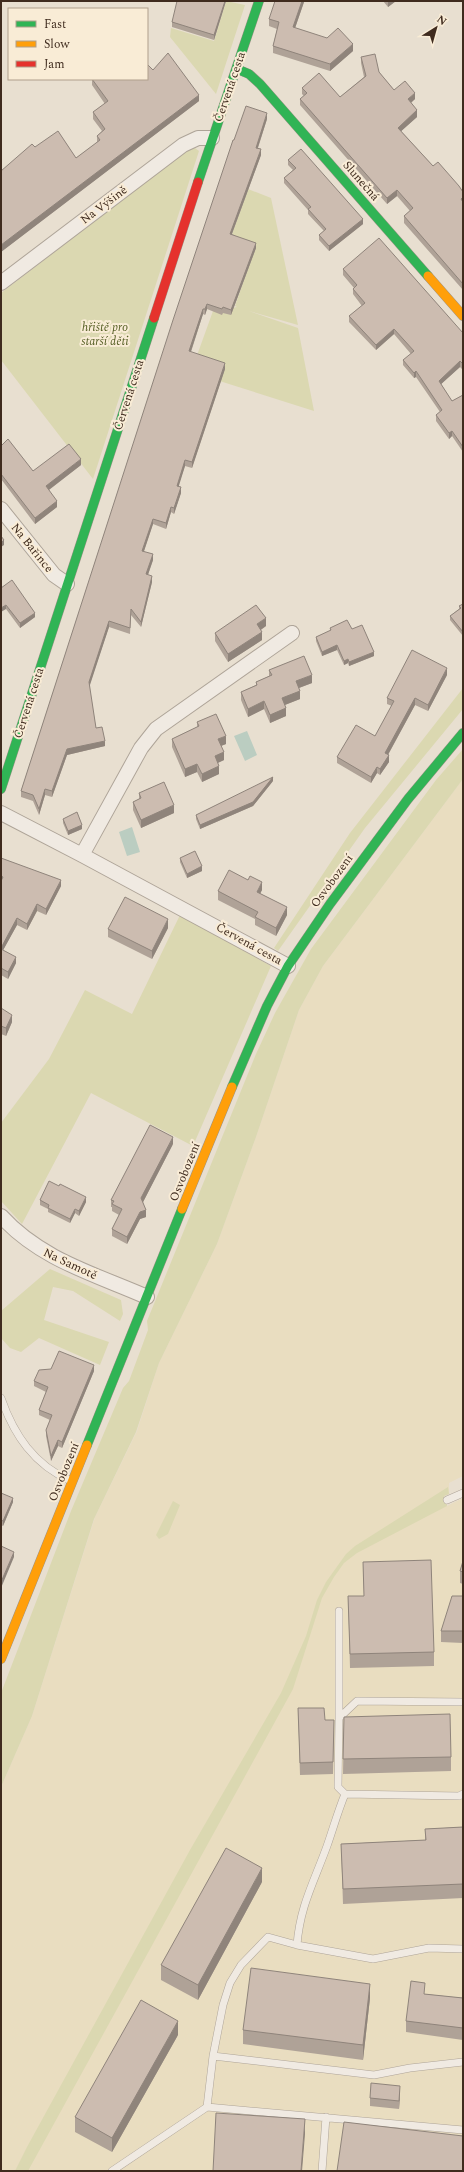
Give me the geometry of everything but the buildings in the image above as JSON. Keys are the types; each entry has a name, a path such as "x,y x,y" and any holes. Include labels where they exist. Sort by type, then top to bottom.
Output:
{"street":[{"name":"Červená cesta","path":"1,789 212,138 237,69 259,1"},
{"name":"Slunečná","path":"237,69 249,74 260,84 463,316"},
{"name":"Na Výšině","path":"1,283 183,145 198,138 212,138"},
{"name":"Na Bařince","path":"1,509 54,575 67,584"},
{"path":"82,855 141,748 156,729 292,633"},
{"name":"Osvobození","path":"1,1659 249,1044 288,966 330,904 408,799 463,733"},
{"name":"Červená cesta","path":"1,813 288,966"},
{"name":"Na Samotě","path":"1,1216 29,1242 53,1258 148,1297"}],"lane":[{"path":"1,1398 8,1419 17,1436 29,1451 49,1470 73,1482"},
{"path":"447,1500 463,1493"},
{"path":"339,1611 338,1787 345,1794 458,1796 463,1794"},
{"path":"339,1718 357,1701 463,1702"},
{"path":"297,1945 299,1922 308,1890 327,1846 345,1794"},
{"path":"207,2107 213,2056 223,2004 230,1983 242,1965 268,1937 297,1945 373,1959 429,1948 463,1950"},
{"path":"213,2056 374,2075 410,2068 463,2062"},
{"path":"112,2171 207,2107 463,2130"},
{"path":"322,2171 326,2117"}],"shaded area":[{"path":"247,731 257,755 245,761 234,736"},
{"path":"463,779 463,1476 449,1483 449,1494 444,1496 447,1506 463,1498 463,2171 1,2171 1,1787 32,1716 95,1517 137,1431 159,1363 217,1244 256,1137 299,1010 323,966"},
{"path":"132,827 140,852 127,856 119,832"}],"green space":[{"path":"226,1 245,5 216,94 170,37 171,28 214,41"},
{"name":"hřiště pro starší děti","path":"195,148 199,151 93,479 1,360 1,293 189,149"},
{"path":"248,189 271,198 298,325 249,311 298,328 314,411 191,372 213,311 237,307 235,306 256,245 231,237"},
{"path":"463,688 463,709 365,828 278,951 274,948 350,833"},
{"path":"463,749 463,779 323,966 299,1010 256,1137 217,1244 159,1363 136,1432 94,1519 32,1716 1,1787 1,1693 71,1511 123,1388 129,1381 148,1330 147,1321 256,1054 275,1013 311,949 436,780"},
{"path":"180,915 271,966 193,1146 91,1093 22,1224 1,1201 1,1123 49,1059 85,990 132,1014"},
{"path":"50,1269 121,1300 123,1314 120,1321 73,1291 53,1287 44,1320 109,1342 100,1365 39,1338 21,1352 10,1348 1,1338 1,1311"},
{"path":"448,1487 449,1494 444,1496 447,1506 357,1553 344,1563 334,1577 322,1598 293,1689 28,2171 15,2171 190,1850 281,1693 306,1636 317,1600 326,1582 346,1554 355,1546"},
{"path":"173,1501 180,1505 168,1534 159,1539 156,1535"}],"traffic: fast":[{"path":"198,182 259,1"},
{"path":"237,69 249,74 260,84 428,276"},
{"path":"1,789 154,318"},
{"path":"232,1087 267,1006 288,966 330,904 408,799 463,733"},
{"path":"87,1445 182,1209"}],"traffic: slow":[{"path":"428,276 463,316"},
{"path":"182,1209 232,1087"},
{"path":"1,1659 87,1445"}],"traffic: jam":[{"path":"154,318 198,182"}]}
